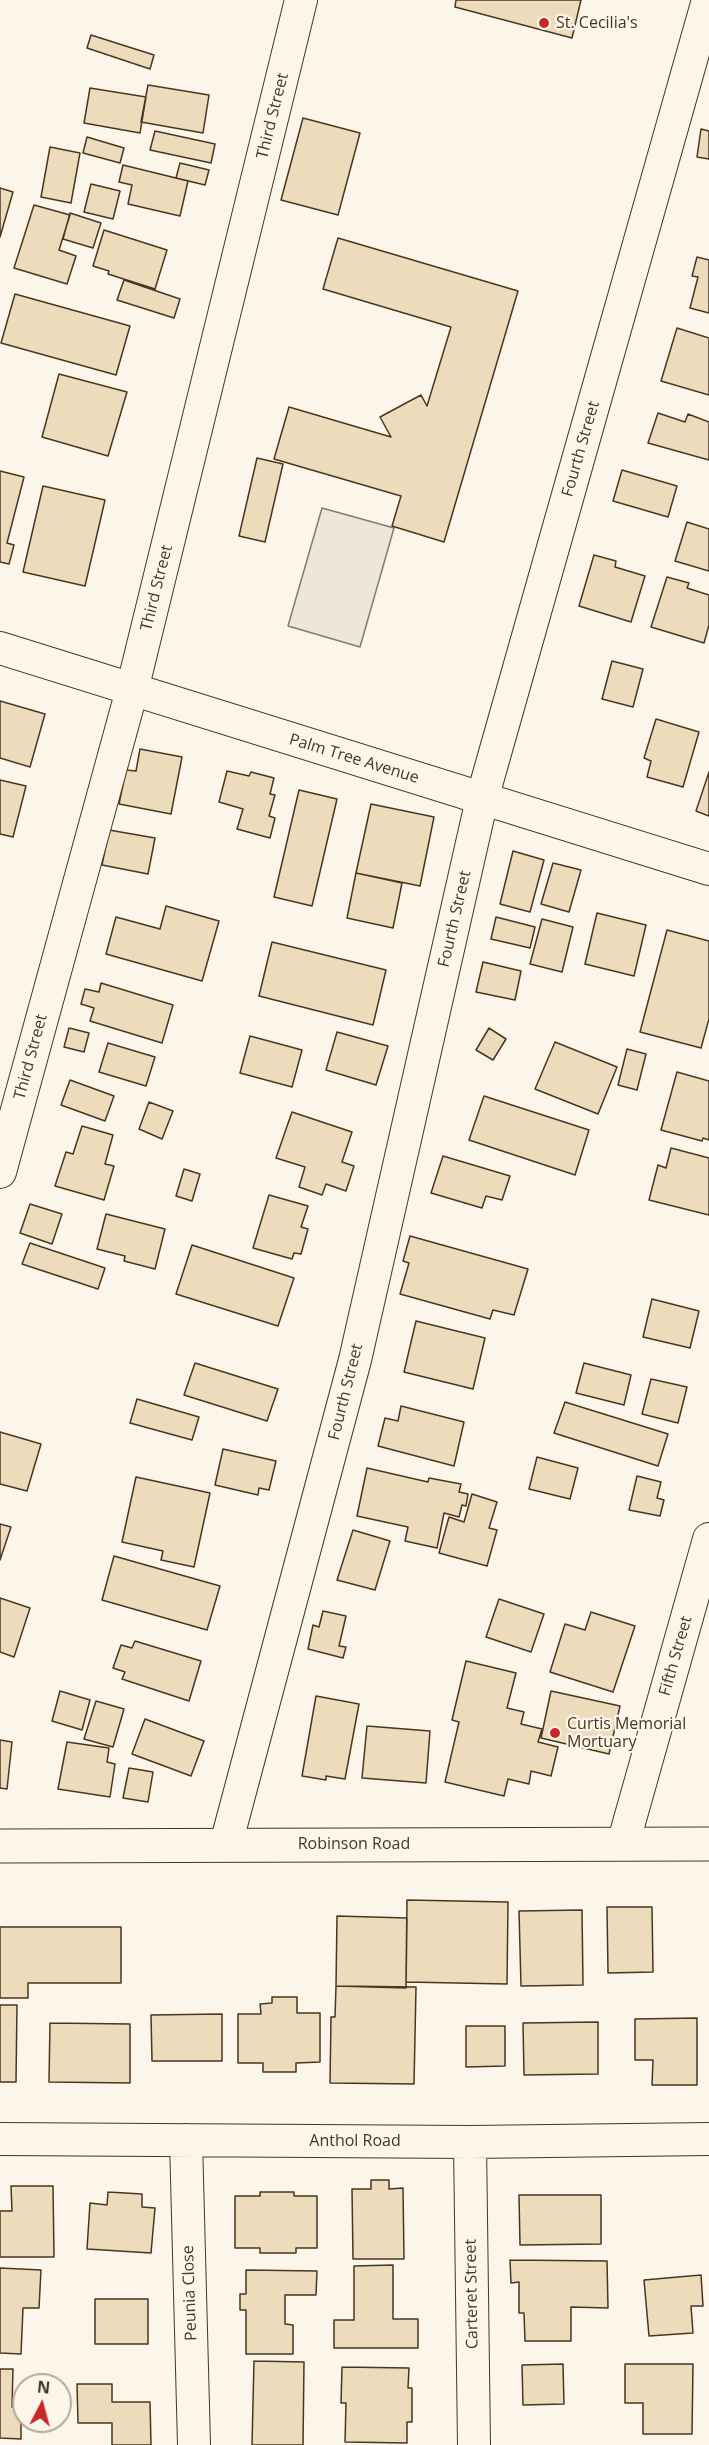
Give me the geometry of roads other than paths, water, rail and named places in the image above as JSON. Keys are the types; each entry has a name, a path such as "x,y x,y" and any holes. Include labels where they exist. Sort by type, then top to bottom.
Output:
{"main road":[{"name":"Robinson Road","path":"0,1846 709,1844"}],"street":[{"name":"Third Street","path":"0,1172 132,690 301,0"},
{"name":"Fourth Street","path":"226,1844 355,1360 482,799 708,0"},
{"name":"Palm Tree Avenue","path":"0,648 709,868"},
{"name":"Fifth Street","path":"623,1844 709,1539"},
{"name":"Anthol Road","path":"0,2139 470,2142 709,2139"},
{"name":"Peunia Close","path":"186,2140 194,2445"},
{"name":"Carteret Street","path":"470,2142 474,2445"}],"place":[{"name":"St. Cecilia's","path":"544,23"},
{"name":"Curtis Memorial Mortuary","path":"555,1733"}]}
